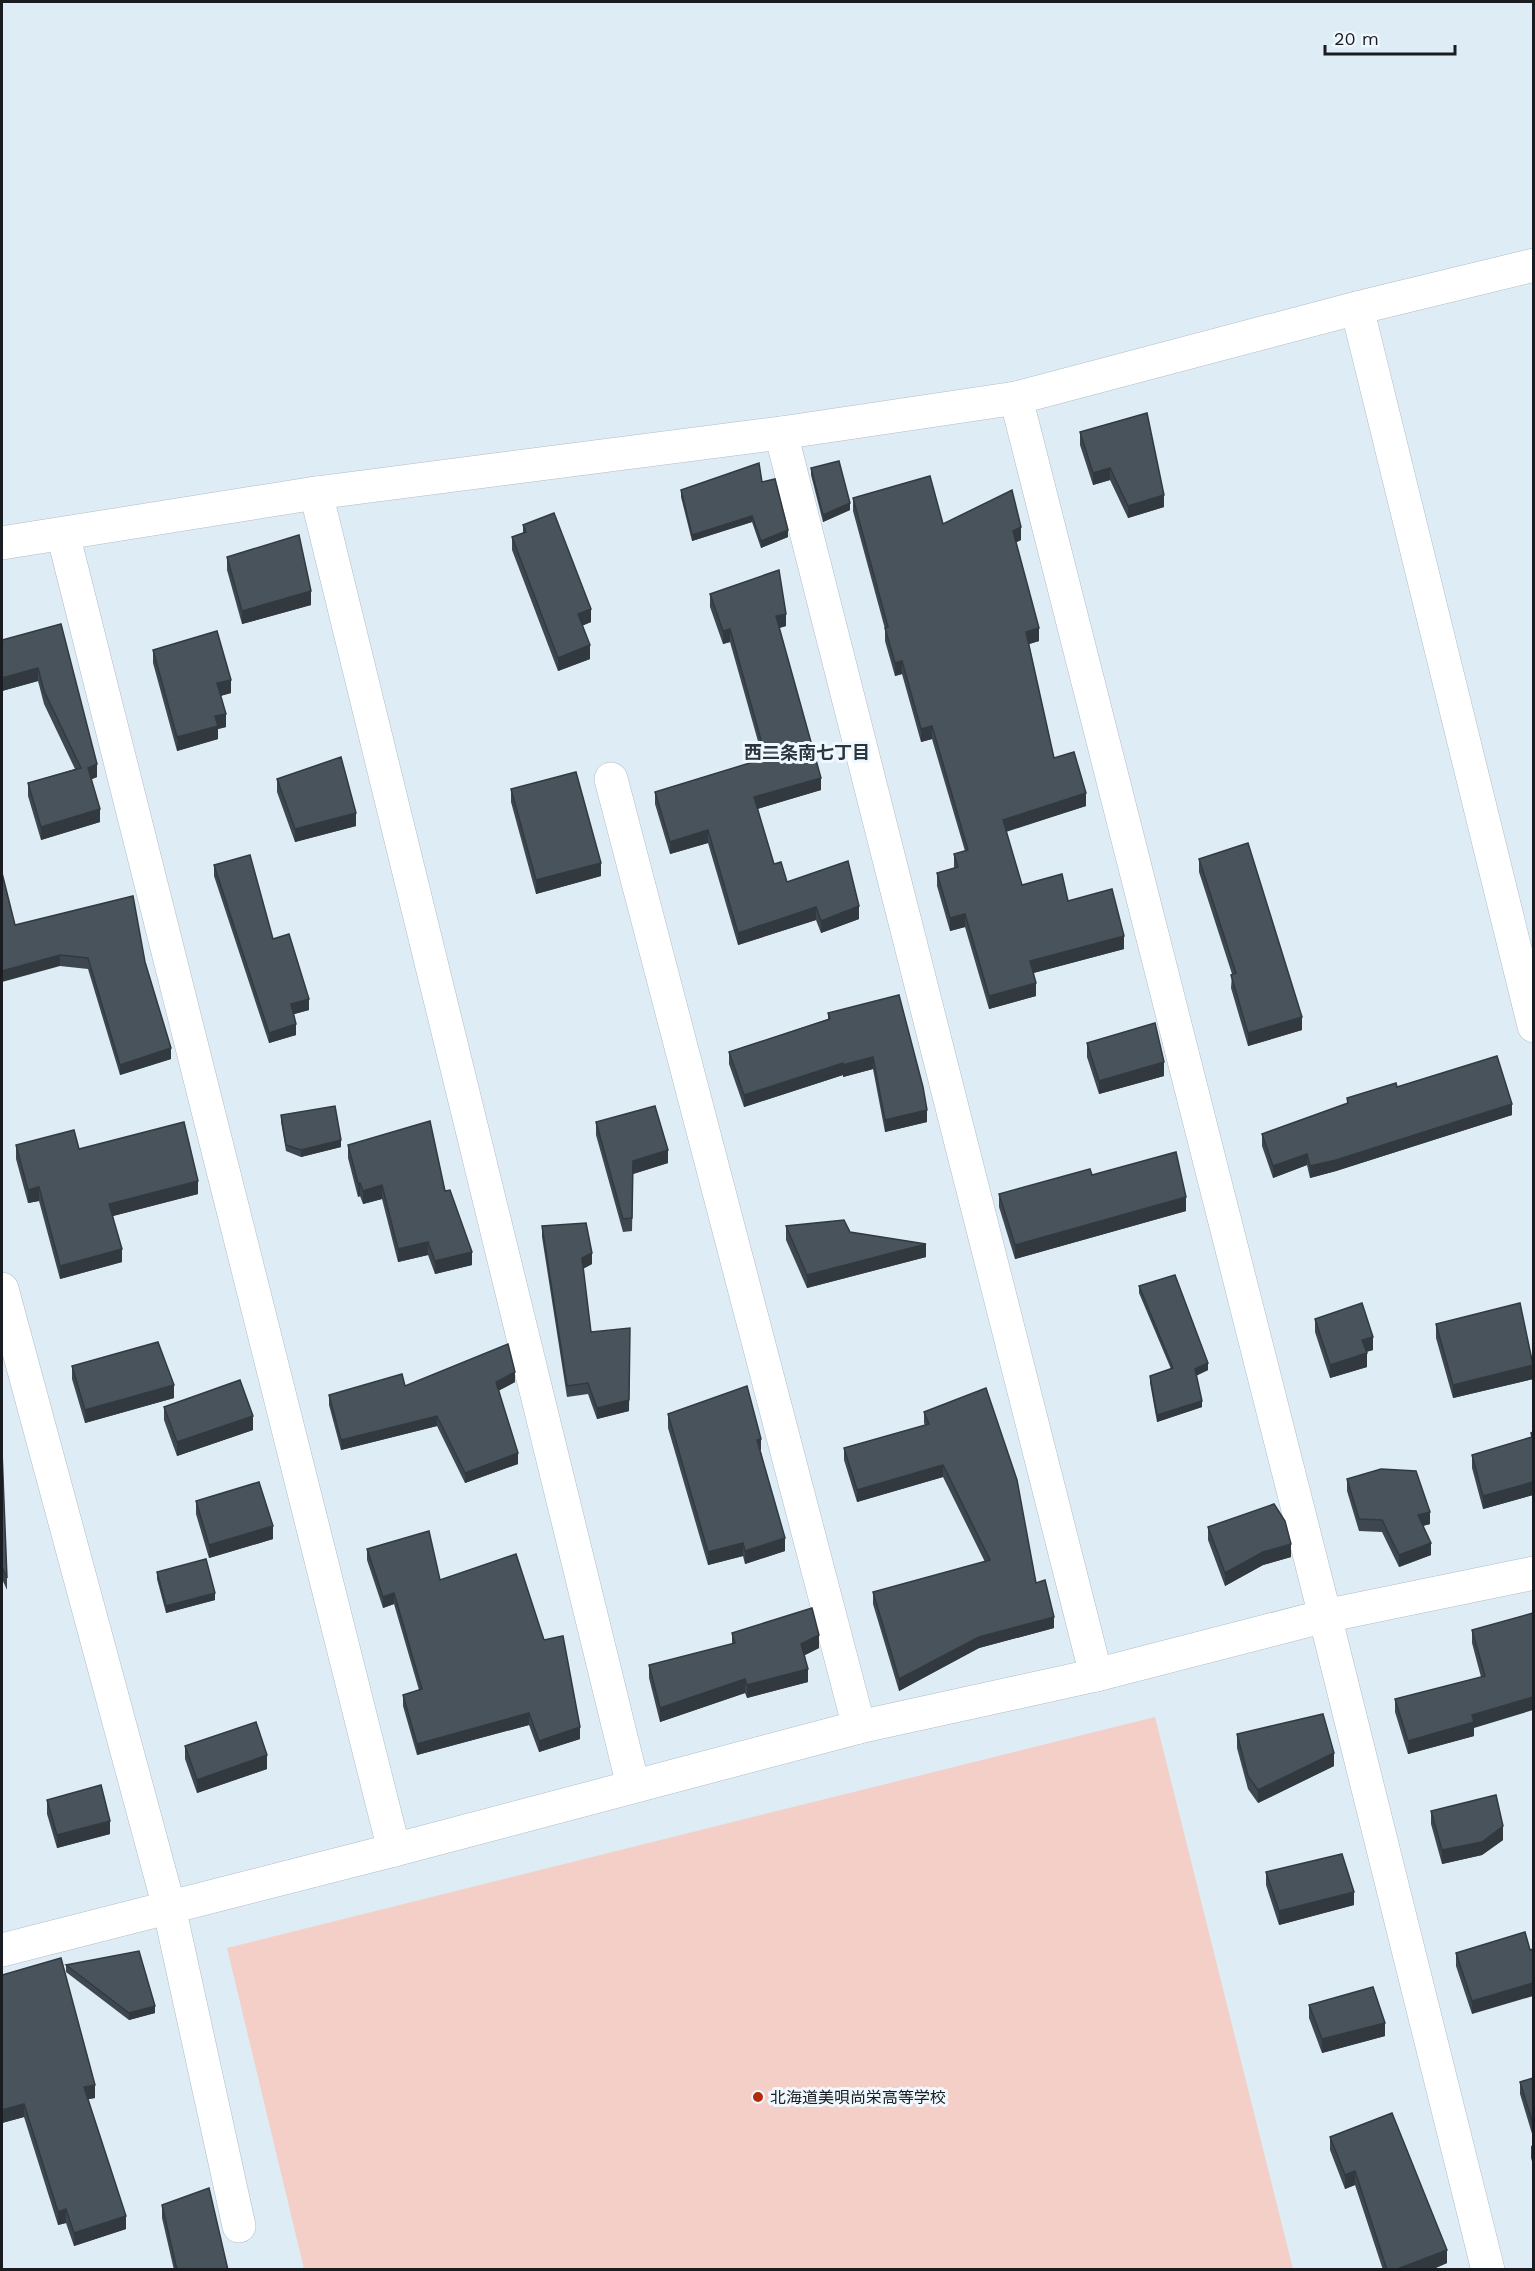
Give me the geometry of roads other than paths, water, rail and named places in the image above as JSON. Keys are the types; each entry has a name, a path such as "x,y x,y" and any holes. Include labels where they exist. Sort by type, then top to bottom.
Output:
{"street":[{"path":"2,543 316,493 781,434 1016,398 1357,308 1533,265"},
{"path":"1357,308 1533,1026"},
{"path":"1016,398 1488,2270"},
{"path":"781,434 1096,1675"},
{"path":"316,493 633,1786"},
{"path":"63,534 394,1850"},
{"path":"611,778 859,1727"},
{"path":"2,1289 169,1907 239,2226"},
{"path":"2,1950 394,1850 859,1727 1096,1675 1325,1617 1533,1573"}],"place":[{"name":"北海道美唄尚栄高等学校","path":"758,2097"}],"district":[{"name":"西二条南七丁目","path":"807,753"}]}
